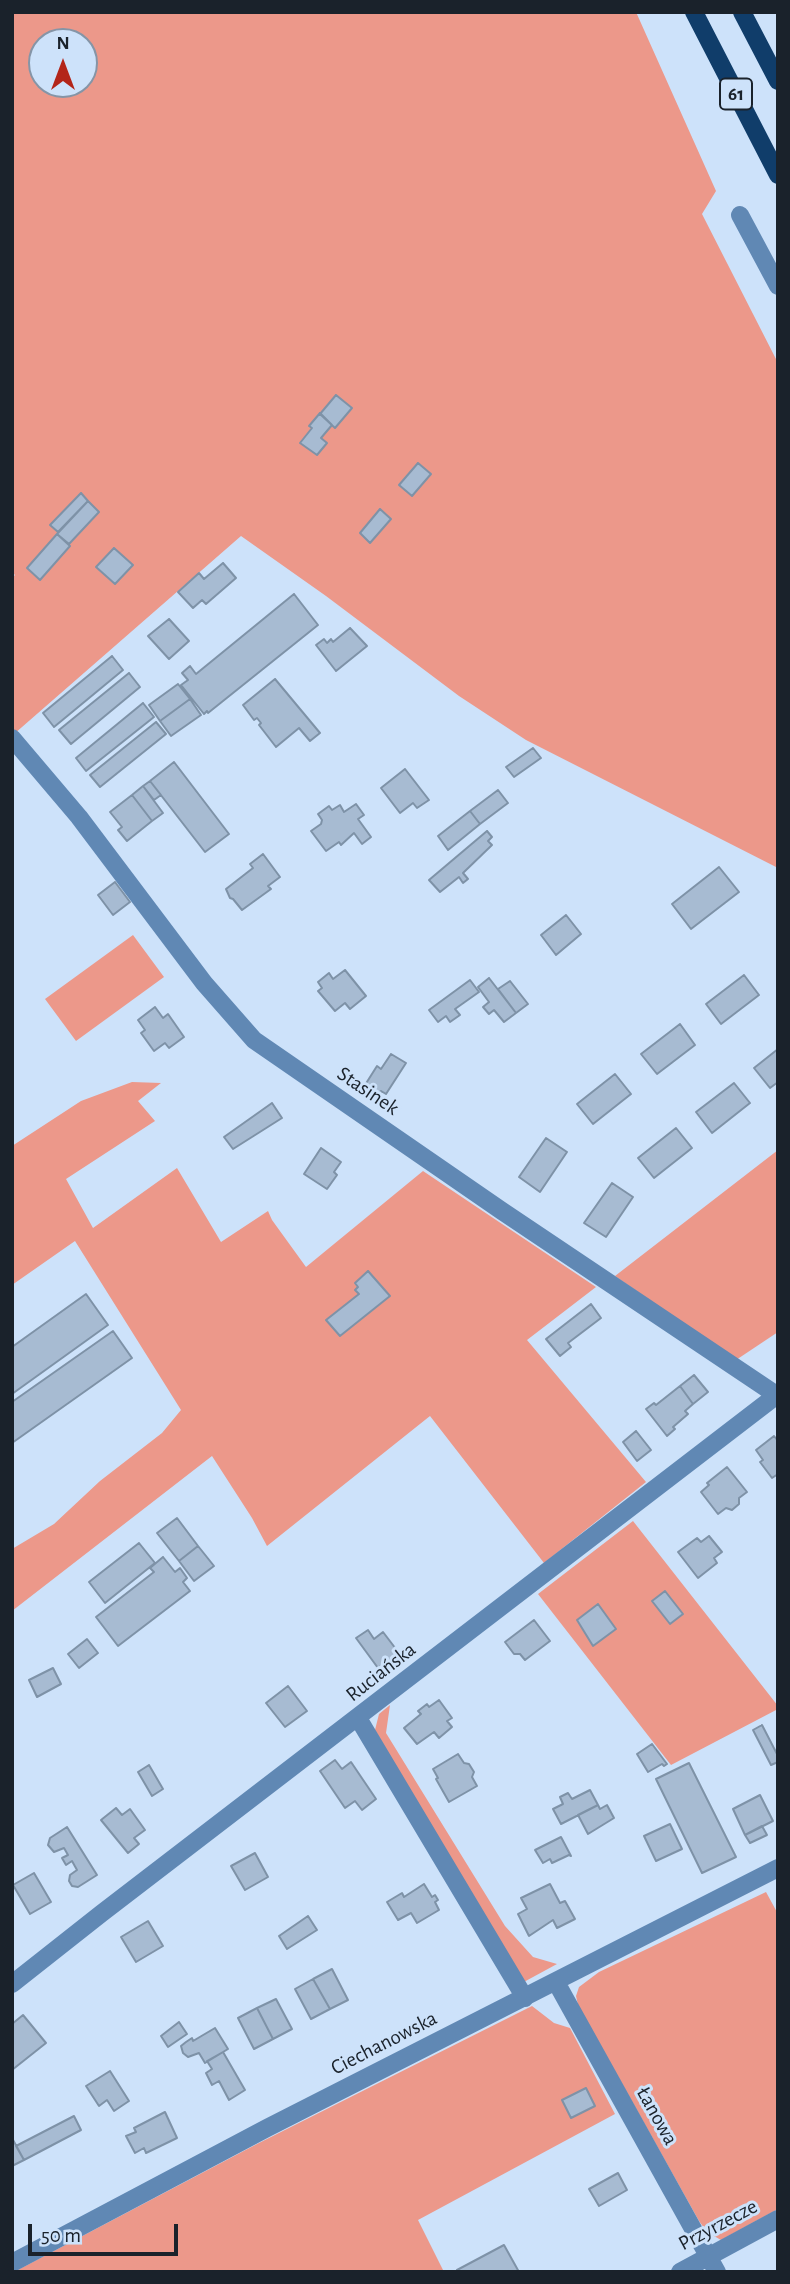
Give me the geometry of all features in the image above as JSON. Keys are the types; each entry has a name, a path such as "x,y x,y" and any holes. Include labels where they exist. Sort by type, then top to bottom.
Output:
{"main road":[{"name":"61","path":"694,12 778,175"},
{"name":"61","path":"742,12 778,81"}],"street":[{"path":"740,215 778,286"},
{"name":"Stasinek","path":"12,738 79,817 204,983 254,1040 777,1396"},
{"name":"Ruciańska","path":"12,1984 777,1396"},
{"path":"358,1718 525,1998"},
{"name":"Ciechanowska","path":"12,2263 267,2128 778,1868"},
{"name":"Łanowa","path":"556,1982 713,2264"},
{"name":"Przyrzecze","path":"680,2272 713,2264 778,2219"}],"shaded area":[{"path":"12,12 636,12 716,191 702,214 778,363 778,868 526,740 459,696 241,536 14,734 12,578 15,575 12,572"},
{"path":"133,935 164,977 76,1041 45,999"},
{"path":"132,1082 161,1083 138,1101 155,1121 66,1179 93,1228 177,1168 221,1242 268,1211 306,1267 423,1171 596,1287 527,1340 646,1482 544,1563 430,1416 267,1546 212,1456 12,1611 12,1549 54,1524 100,1481 162,1433 181,1410 75,1241 12,1285 12,1146 81,1101"},
{"path":"778,1150 778,1332 736,1360 615,1276"},
{"path":"633,1521 778,1706 778,1709 671,1765 538,1594"},
{"path":"390,1705 386,1733 505,1926 533,1957 557,1964 522,1983 375,1730 379,1714"},
{"path":"766,1892 778,1914 778,2209 721,2240 707,2232 699,2221 578,2005 576,1996 579,1987 599,1972"},
{"path":"532,2006 554,2023 570,2028 615,2114 418,2220 444,2272 14,2272 257,2144"}],"building":[{"path":"336,395 352,408 335,428 320,414"},
{"path":"320,413 332,425 321,438 327,443 317,455 300,443"},
{"path":"418,463 431,474 412,496 399,485"},
{"path":"81,493 88,501 58,532 50,525"},
{"path":"88,501 99,512 69,544 57,534"},
{"path":"380,509 391,519 370,543 360,533"},
{"path":"57,534 70,546 40,580 27,568"},
{"path":"114,548 133,565 115,584 96,567"},
{"path":"223,563 236,578 206,604 202,600 193,608 178,592 199,573 204,579"},
{"path":"294,594 318,625 204,714 181,685 188,680 182,673 190,666 196,674"},
{"path":"169,619 189,641 169,659 148,636"},
{"path":"350,628 367,646 336,671 316,645 324,639 327,643 331,639 333,642"},
{"path":"112,656 123,670 54,727 43,713"},
{"path":"129,673 140,687 71,744 59,730"},
{"path":"275,679 320,733 310,741 299,728 276,747 259,725 261,723 257,718 254,720 243,705"},
{"path":"178,684 190,699 160,721 149,705"},
{"path":"190,699 201,715 171,736 160,721"},
{"path":"143,703 154,717 86,771 76,758"},
{"path":"156,722 166,734 100,787 90,775"},
{"path":"533,748 541,758 514,777 506,767"},
{"path":"174,762 229,834 205,852 150,781"},
{"path":"405,769 429,800 417,808 413,803 400,813 381,788"},
{"path":"150,781 161,795 154,800 143,786"},
{"path":"143,786 163,813 152,821 132,795"},
{"path":"498,790 508,803 480,824 470,811"},
{"path":"132,795 152,821 127,841 118,830 122,827 110,812"},
{"path":"356,804 364,815 358,819 371,837 362,844 354,833 341,845 339,842 326,851 311,831 321,824 322,820 318,814 329,806 332,810 340,805 344,812"},
{"path":"470,811 480,824 448,850 438,836"},
{"path":"487,831 492,837 488,841 492,845 463,873 468,879 463,883 459,877 440,892 429,880"},
{"path":"263,854 280,877 268,886 271,889 242,910 230,898 226,889 253,868 250,864"},
{"path":"719,867 739,892 691,929 672,904"},
{"path":"115,882 130,902 113,915 98,895"},
{"path":"566,915 581,934 556,955 541,935"},
{"path":"345,970 366,996 350,1009 345,1003 335,1011 318,991 322,988 318,982 329,973 333,979"},
{"path":"744,975 759,995 721,1024 706,1004"},
{"path":"489,978 516,1013 504,1022 494,1010 489,1014 483,1007 489,1002 478,987"},
{"path":"470,980 479,992 455,1009 460,1015 450,1022 446,1016 438,1022 429,1010"},
{"path":"510,981 528,1004 516,1013 498,989"},
{"path":"155,1007 163,1018 168,1014 184,1037 169,1048 165,1043 154,1051 141,1033 145,1030 138,1020"},
{"path":"680,1024 695,1045 657,1074 641,1054"},
{"path":"778,1049 778,1082 770,1088 754,1068"},
{"path":"391,1054 406,1063 386,1094 381,1091 378,1094 365,1085 377,1066 381,1069"},
{"path":"615,1074 631,1094 593,1124 577,1104"},
{"path":"734,1083 750,1103 712,1133 696,1112"},
{"path":"272,1103 282,1118 233,1149 224,1137"},
{"path":"676,1128 692,1148 654,1178 638,1158"},
{"path":"546,1138 567,1152 540,1192 519,1177"},
{"path":"321,1148 341,1162 334,1172 337,1175 327,1189 304,1174"},
{"path":"612,1183 633,1197 606,1237 584,1223"},
{"path":"368,1271 390,1296 340,1336 326,1320 359,1294 355,1290 358,1287 355,1283"},
{"path":"86,1294 108,1325 12,1394 12,1347"},
{"path":"591,1304 601,1318 568,1343 571,1347 560,1356 546,1339"},
{"path":"113,1331 132,1358 12,1443 12,1402"},
{"path":"694,1375 708,1392 693,1404 680,1386"},
{"path":"680,1386 693,1404 685,1411 688,1414 667,1436 646,1409 654,1403 656,1405"},
{"path":"636,1431 651,1450 637,1461 623,1442"},
{"path":"774,1436 778,1441 778,1474 772,1478 760,1462 763,1460 756,1450"},
{"path":"727,1467 747,1492 739,1498 739,1504 732,1510 726,1508 718,1514 701,1492 709,1485 707,1483"},
{"path":"177,1518 198,1546 179,1561 157,1533"},
{"path":"709,1536 722,1552 714,1558 717,1563 698,1578 678,1552 697,1538 701,1542"},
{"path":"139,1543 155,1563 105,1603 89,1582"},
{"path":"198,1546 214,1566 194,1581 179,1561"},
{"path":"163,1557 175,1572 180,1568 187,1578 183,1582 190,1591 118,1646 96,1617 154,1572 150,1568"},
{"path":"665,1591 683,1614 670,1624 652,1601"},
{"path":"598,1604 616,1629 593,1646 577,1620"},
{"path":"534,1620 550,1641 525,1660 520,1654 514,1654 505,1642"},
{"path":"368,1630 374,1639 383,1632 399,1653 378,1668 356,1638"},
{"path":"87,1639 98,1653 79,1668 68,1654"},
{"path":"53,1668 61,1684 37,1697 29,1680"},
{"path":"288,1686 307,1711 285,1727 266,1703"},
{"path":"439,1700 452,1718 447,1721 452,1727 439,1738 434,1732 417,1744 404,1728 421,1714 418,1711"},
{"path":"762,1725 778,1756 778,1762 771,1765 753,1730"},
{"path":"652,1744 667,1764 648,1772 637,1754"},
{"path":"458,1754 474,1772 472,1777 477,1786 449,1802 433,1769"},
{"path":"335,1760 342,1769 351,1762 376,1799 362,1810 355,1801 345,1808 320,1771"},
{"path":"689,1763 736,1857 702,1873 656,1779"},
{"path":"149,1765 163,1789 152,1796 138,1772"},
{"path":"590,1790 598,1805 561,1824 553,1809 563,1804 560,1797 568,1793 572,1799"},
{"path":"760,1795 773,1821 745,1835 733,1809"},
{"path":"598,1805 600,1809 607,1805 614,1818 588,1834 578,1815"},
{"path":"116,1808 122,1815 130,1809 145,1830 134,1838 139,1844 128,1853 101,1820"},
{"path":"670,1824 682,1849 656,1861 644,1836"},
{"path":"762,1826 767,1835 750,1843 745,1835"},
{"path":"67,1827 97,1875 78,1887 72,1886 69,1881 70,1875 77,1870 72,1861 66,1865 62,1858 68,1855 64,1848 54,1852 48,1845 50,1838"},
{"path":"561,1837 571,1856 552,1863 550,1859 543,1863 535,1850"},
{"path":"255,1853 268,1877 245,1890 231,1866"},
{"path":"34,1873 51,1902 30,1914 13,1885"},
{"path":"424,1884 432,1897 435,1895 438,1900 435,1902 439,1910 417,1923 411,1913 398,1920 387,1902 402,1893 404,1897"},
{"path":"550,1884 560,1903 565,1901 575,1919 557,1928 553,1920 529,1936 518,1914 527,1909 521,1898"},
{"path":"308,1916 317,1930 287,1949 279,1936"},
{"path":"148,1921 163,1946 136,1962 121,1937"},
{"path":"332,1969 348,2000 330,2009 313,1979"},
{"path":"313,1979 330,2009 311,2019 295,1989"},
{"path":"276,1999 292,2029 273,2039 257,2008"},
{"path":"257,2008 273,2039 254,2049 238,2018"},
{"path":"23,2015 46,2043 12,2070 12,2024"},
{"path":"179,2022 187,2034 168,2047 161,2036"},
{"path":"215,2028 228,2049 205,2063 199,2053 188,2057 183,2053 181,2046 186,2042 192,2038 193,2041"},
{"path":"223,2052 245,2090 229,2100 219,2081 212,2085 206,2073 212,2069 207,2061"},
{"path":"110,2071 129,2101 114,2111 107,2100 99,2106 86,2086"},
{"path":"586,2088 595,2106 571,2118 562,2100"},
{"path":"165,2112 177,2138 146,2153 144,2148 135,2153 126,2136 136,2132 134,2128"},
{"path":"74,2116 81,2130 24,2160 16,2146"},
{"path":"12,2138 24,2160 12,2166"},
{"path":"618,2173 627,2190 599,2206 589,2189"},
{"path":"504,2245 519,2272 458,2272 457,2270"}]}
